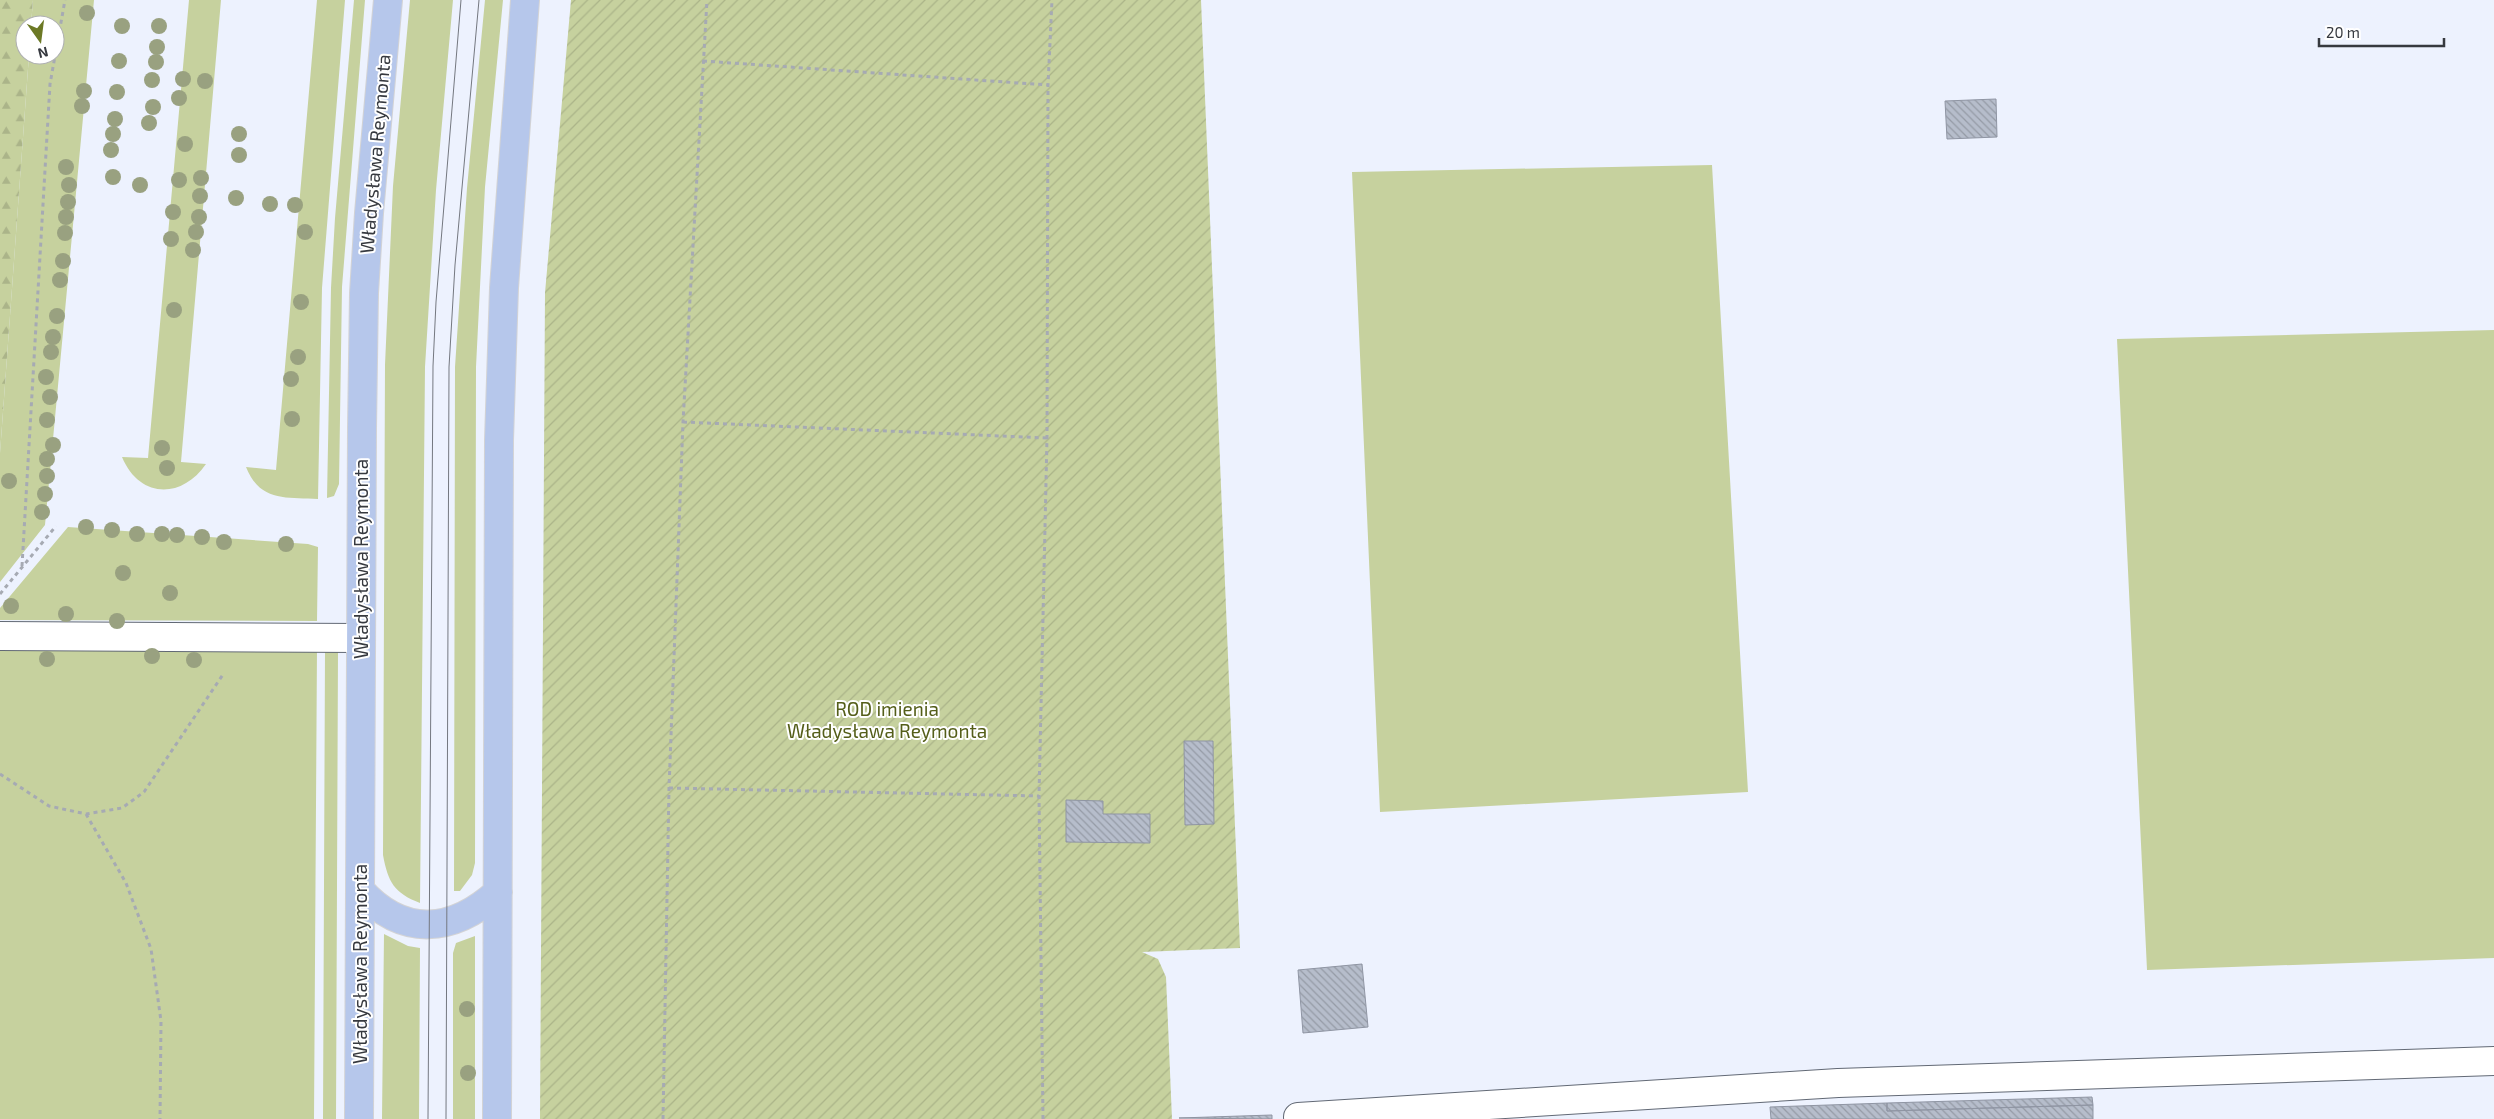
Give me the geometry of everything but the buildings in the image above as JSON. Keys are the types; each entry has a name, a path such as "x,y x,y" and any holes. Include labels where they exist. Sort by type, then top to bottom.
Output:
{"main road":[{"name":"Władysława Reymonta","path":"359,1119 364,293 369,213 388,0"},
{"path":"496,1119 500,440 504,288 526,0"},
{"path":"360,890 374,905 390,915 408,922 429,925 465,917 482,907 498,892"}],"street":[{"path":"0,636 361,638"},
{"path":"1298,1117 1838,1083 2494,1061"}],"path":[{"path":"22,566 50,84 66,0"},
{"path":"663,1119 669,788 683,422 707,0"},
{"path":"1043,1119 1039,796 1047,438 1048,85 1052,0"},
{"path":"703,61 1048,85"},
{"path":"683,422 1047,438"},
{"path":"0,594 56,526"},
{"path":"0,774 49,806 86,814 122,808 144,792 228,666 240,638"},
{"path":"669,788 1039,796"},
{"path":"86,814 126,883 151,949 161,1020 160,1119"}],"green space":[{"path":"0,0 33,0 32,15 15,15 15,65 28,65 0,453"},
{"path":"33,0 94,0 45,525 0,582 0,453 28,65 65,65 65,15 32,15"},
{"path":"189,0 221,0 181,462 206,464 196,476 185,484 161,489 149,487 139,480 129,471 122,457 148,458"},
{"path":"317,0 345,0 322,288 318,499 285,497 266,492 252,478 246,467 276,470"},
{"path":"354,0 365,0 342,287 339,484 334,496 327,498 331,288 335,218"},
{"path":"410,0 453,0 436,190 425,367 420,903 398,891 387,872 383,855 385,365 393,186"},
{"path":"485,0 503,0 485,187 476,367 475,863 472,875 460,891 454,891 455,367 467,188"},
{"name":"ROD imienia Władysława Reymonta","path":"571,0 1201,0 1240,948 1142,952 1158,959 1166,977 1172,1119 540,1119 545,293"},
{"path":"1712,165 1748,792 1380,812 1352,172"},
{"path":"2494,330 2494,958 2147,970 2117,339"},
{"path":"68,527 308,544 318,547 317,621 0,620 0,608"},
{"path":"0,645 317,647 314,1119 0,1119"},
{"path":"325,651 338,651 336,1119 323,1119"},
{"path":"384,934 408,946 420,948 419,1119 382,1119"},
{"path":"475,936 475,1119 453,1119 453,953 456,943"}],"tram line":[{"path":"428,1119 433,366 436,302 461,0"},
{"path":"446,1119 449,367 455,265 479,0"}]}
